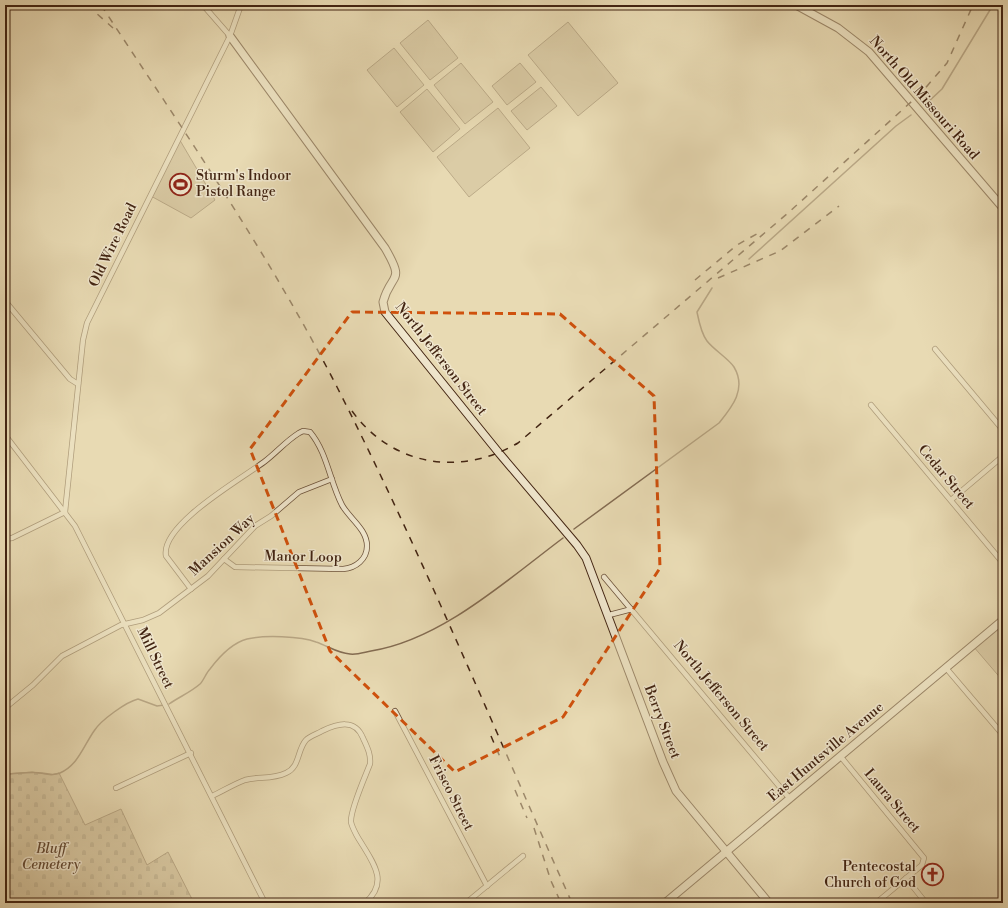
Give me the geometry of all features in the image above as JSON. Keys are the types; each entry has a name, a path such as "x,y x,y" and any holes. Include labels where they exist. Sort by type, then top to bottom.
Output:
{"street":[{"path":"203,5 230,36"},
{"name":"Old Wire Road","path":"64,512 83,340 87,323 230,36 241,5"},
{"name":"North Old Missouri Road","path":"796,5 838,28 869,52 1002,205"},
{"name":"North Jefferson Street","path":"230,36 385,248 394,263 396,276 383,302 385,312 566,531"},
{"path":"5,301 70,380 78,384"},
{"path":"935,349 1003,430"},
{"name":"Cedar Street","path":"871,405 1003,563"},
{"name":"Manor Loop","path":"191,589 169,562 165,550 167,544 174,535 194,513 216,494 265,461 299,433 307,431 313,435 342,505 364,534 366,540 366,552 364,558 355,566 344,569 235,567 224,560"},
{"name":"Mill Street","path":"5,435 75,526 126,624 265,903"},
{"path":"951,500 1003,456"},
{"name":"Mansion Way","path":"5,708 33,685 62,656 121,625 152,617 208,576 255,526 271,516 292,497 306,488 332,479"},
{"path":"5,539 12,538 64,512"},
{"name":"Berry Street","path":"566,531 586,558 609,615 663,762 676,791 769,903"},
{"name":"North Jefferson Street","path":"604,577 790,799"},
{"path":"609,615 632,609"},
{"name":"East Huntsville Avenue","path":"665,903 1003,620"},
{"path":"946,668 1003,735"},
{"name":"Frisco Street","path":"395,711 487,886"},
{"path":"212,796 245,780 273,778 288,772 296,763 303,744 310,737 337,724 354,726 361,734 371,756 370,764 352,815 352,826 379,878 377,890 365,903"},
{"path":"116,788 191,753"},
{"name":"Laura Street","path":"841,756 923,856 925,860 906,878"},
{"path":"466,903 523,856"},
{"path":"876,903 906,878 926,903"}],"highlighted area":[{"path":"352,312 560,314 654,396 660,568 563,717 455,772 330,651 250,449"}],"green space":[{"path":"428,20 458,58 430,80 400,43"},
{"path":"568,22 618,83 578,116 528,55"},
{"path":"394,48 424,85 397,107 367,70"},
{"path":"461,63 493,102 465,124 434,85"},
{"path":"520,63 536,82 507,105 492,86"},
{"path":"541,87 557,106 527,130 511,111"},
{"path":"427,89 460,129 433,152 400,112"},
{"path":"498,108 530,148 469,197 437,157"},
{"name":"Sturm's Indoor Pistol Range","path":"178,137 215,200 191,218 149,195"},
{"path":"1003,620 1003,681 973,646"},
{"name":"Bluff Cemetery","path":"32,772 51,775 59,773 85,825 121,809 147,865 168,852 194,903 5,903 5,774"}],"waterway":[{"path":"927,103 942,89 993,5"},
{"path":"749,259 896,126 911,115"},
{"path":"574,529 719,423 729,411 738,390 738,375 732,364 705,338 700,327 697,312 712,288"},
{"path":"169,704 193,690 203,681 222,655 231,647 247,639 272,637 301,638 341,652 353,654 397,645 423,635 472,606 563,538"},
{"path":"5,774 37,772 53,775 60,773 66,770 76,760 97,727 121,708 138,699 157,706 164,705"}],"railway":[{"path":"87,5 113,28"},
{"path":"101,5 194,146 254,241 311,338 337,387 369,451 429,579 572,903"},
{"path":"352,411 368,430 387,444 407,454 428,460 451,462 473,460 496,454 518,443 788,213 921,93 947,63 973,5"},
{"path":"718,278 780,251 839,206"},
{"path":"695,280 737,245 762,231"},
{"path":"491,736 500,757"},
{"path":"515,790 527,818"},
{"path":"534,828 551,881 561,903"}],"place":[{"name":"Sturm's Indoor Pistol Range","path":"180,184"},
{"name":"Pentecostal Church of God","path":"932,875"}]}
